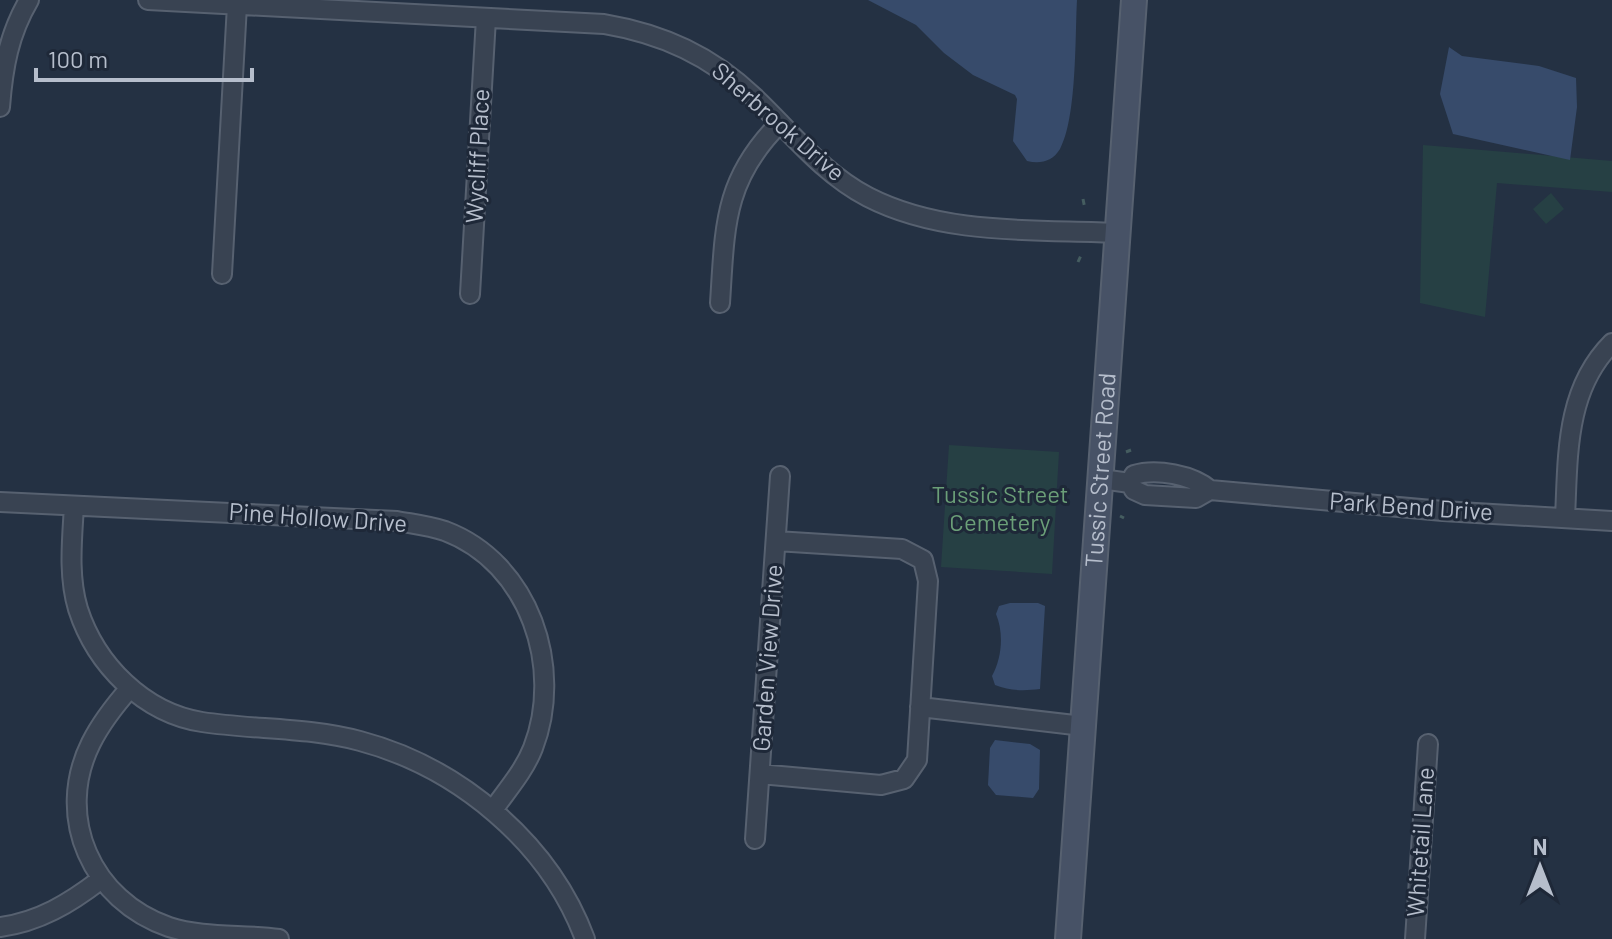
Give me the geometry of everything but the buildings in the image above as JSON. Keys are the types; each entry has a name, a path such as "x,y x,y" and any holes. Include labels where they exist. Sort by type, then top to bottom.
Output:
{"main road":[{"name":"Tussic Street Road","path":"1068,939 1134,0"}],"street":[{"path":"0,107 2,70 8,46 29,0"},
{"name":"Sherbrook Drive","path":"148,0 604,24 658,36 682,46 733,78 840,179 865,195 917,217 964,225 1118,233"},
{"path":"222,274 237,5"},
{"name":"Wycliff Place","path":"470,294 486,18"},
{"path":"720,303 725,226 730,202 749,159 780,123"},
{"path":"1565,518 1570,429 1576,404 1591,369 1612,343"},
{"name":"Park Bend Drive","path":"1101,479 1130,483 1134,475 1144,472 1191,478 1210,490 1443,511 1612,521"},
{"name":"Garden View Drive","path":"755,839 780,476"},
{"name":"Pine Hollow Drive","path":"0,502 397,521 446,532 483,554 516,589 527,607 536,628 546,676 542,721 533,747 525,765 493,810"},
{"path":"74,506 71,556 78,608 89,635 105,660 130,688 159,707 199,721 310,731 380,747 410,759 493,810 550,875 585,939"},
{"path":"760,774 881,785 904,779 917,760 928,581 923,560 902,549 776,541"},
{"path":"130,688 90,744 78,783 76,799 82,840 100,880 135,911 171,928 279,939"},
{"path":"920,707 1083,726"},
{"name":"Whitetail Lane","path":"1415,939 1428,744"},
{"path":"0,927 43,916 78,897 100,880"}],"path":[{"path":"1083,199 1085,209"},
{"path":"1078,262 1082,253"}],"green space":[{"path":"1423,145 1612,161 1612,192 1497,183 1485,317 1420,303"},
{"path":"1551,193 1564,209 1546,224 1533,209"},
{"name":"Tussic Street Cemetery","path":"949,445 1059,452 1052,574 941,567"}],"water":[{"path":"868,0 1077,0 1070,118 1057,153 1045,161 1027,161 1013,141 1015,95 973,75 944,53 916,25"},
{"path":"1449,47 1462,56 1539,66 1576,78 1577,107 1570,160 1453,134 1440,94"},
{"path":"1010,603 1045,606 1040,689 1017,690 995,685 992,676 1001,645 996,614 999,606"},
{"path":"995,740 1030,744 1040,750 1039,789 1033,798 996,795 988,785 990,748"}]}
